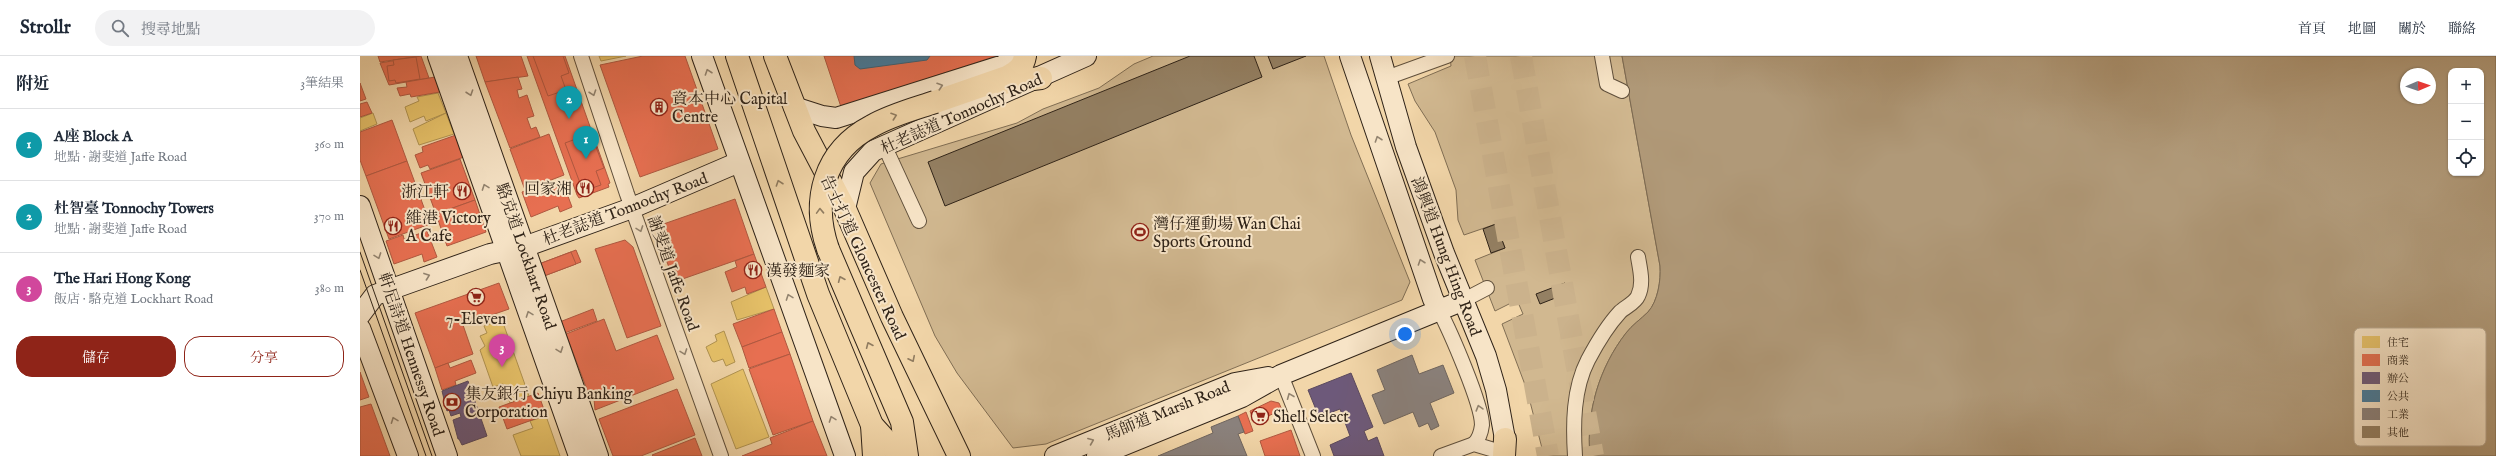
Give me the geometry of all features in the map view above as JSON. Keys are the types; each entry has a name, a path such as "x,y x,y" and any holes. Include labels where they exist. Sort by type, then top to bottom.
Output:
{"highway":[{"path":"737,56 818,294 872,425 874,456"},
{"name":"告士打道 Gloucester Road","path":"776,56 794,107 829,182 845,209 892,318 959,456"},
{"path":"907,456 902,422 828,249 821,226 820,203 824,179 839,151 861,132 883,120 989,85 1018,71 1024,64 1024,56"},
{"path":"989,85 1041,78"},
{"path":"872,425 900,456"}],"street":[{"name":"駱克道 Lockhart Road","path":"438,56 598,456"},
{"name":"駱克道 Lockhart Road","path":"457,56 579,456"},
{"name":"謝斐道 Jaffe Road","path":"581,56 632,208 721,456"},
{"path":"702,56 845,456"},
{"name":"杜老誌道 Tonnochy Road","path":"794,107 828,117 847,115 1004,65 1014,56"},
{"path":"1058,56 1082,58"},
{"name":"鴻興道 Hung Hing Road","path":"1350,56 1447,307 1480,409 1481,432 1479,439 1474,444"},
{"name":"鴻興道 Hung Hing Road","path":"1380,56 1406,147 1444,253 1447,307 1491,372 1507,451"},
{"path":"1386,78 1447,56"},
{"path":"1602,56 1606,84 1622,91"},
{"name":"杜老誌道 Tonnochy Road","path":"845,209 854,172 873,151 1041,78 1082,58"},
{"path":"884,145 919,221"},
{"name":"杜老誌道 Tonnochy Road","path":"360,315 370,299 390,290 490,254 515,249 632,208 739,162"},
{"name":"軒尼詩道 Hennessy Road","path":"360,206 447,456"},
{"path":"1575,456 1574,413 1582,376 1587,361 1607,328 1638,297 1642,279 1638,257"},
{"path":"1447,307 1487,288"},
{"name":"馬師道 Marsh Road","path":"1097,456 1242,397 1281,375 1399,326 1409,310 1447,307"},
{"path":"360,328 408,456"},
{"path":"1281,375 1299,417 1313,456"},
{"name":"馬師道 Marsh Road","path":"1055,456 1234,383 1281,375"},
{"path":"1442,456 1474,444 1507,451"}],"shaded area":[{"name":"灣仔運動場 Wan Chai Sports Ground","path":"1153,56 1324,56 1351,135 1410,282 1402,300 1046,444 1013,448 957,373 935,336 870,183 881,164 1017,123 1043,109 1099,88 1134,64"},
{"path":"1450,56 1622,56 1660,266 1660,278 1654,302 1648,312 1626,333 1608,361 1596,391 1590,423 1590,456 1544,456 1527,390 1502,324 1523,314 1517,300 1495,311 1475,260 1505,248 1496,224 1464,235 1458,220 1456,190 1435,132 1415,101 1408,84 1451,66"},
{"path":"1622,56 2496,56 2496,456 1590,456 1590,423 1596,391 1608,361 1626,333 1648,312 1654,302 1658,290 1660,266"}],"building: 住宅":[{"path":"599,56 626,56 601,61"},
{"path":"438,93 446,113 426,121 424,116 410,122 405,107 419,101 417,97"},
{"path":"373,113 377,124 360,131 360,118"},
{"path":"446,113 454,134 419,145 413,129"},
{"path":"766,287 774,309 737,320 731,302"},
{"path":"502,320 529,396 510,403 503,384 493,387 480,350 485,346 480,336 487,333 484,326"},
{"path":"724,331 735,362 726,366 723,359 714,362 712,361 706,347 717,341 715,335"},
{"path":"743,369 769,437 736,449 711,384"},
{"path":"546,416 560,456 521,456 513,435 533,428 530,421"}],"building: 商業":[{"path":"378,56 420,56 380,62"},
{"path":"421,56 429,78 389,85 380,63"},
{"path":"476,56 521,56 528,76 485,82"},
{"path":"527,56 565,56 610,183 608,184 609,187 579,198 577,195"},
{"path":"533,56 563,56 569,73 561,76 566,90 548,96"},
{"name":"資本中心 Capital Centre","path":"643,56 685,56 718,149 640,177 600,65"},
{"path":"824,56 996,56 841,107"},
{"path":"416,57 420,79 396,83 395,80 389,81 387,66 394,65 393,60"},
{"path":"435,77 440,92 411,97 410,94 400,96 397,88 407,87 406,82"},
{"path":"518,77 522,89 517,90 519,98 527,95 534,116 527,118 531,129 536,127 540,137 510,148 485,82"},
{"path":"360,83 366,99 360,101"},
{"path":"367,102 372,113 360,117 360,104"},
{"path":"392,120 407,161 366,176 360,160 360,132"},
{"path":"549,134 564,175 525,190 510,149"},
{"path":"456,135 464,157 430,169 428,165 420,168 415,155 423,152 422,147"},
{"path":"584,136 589,150 596,147 604,168 596,171 601,185 583,191 565,143"},
{"path":"460,159 475,200 436,214 421,173"},
{"path":"407,161 430,224 389,239 366,176"},
{"path":"563,183 572,207 560,212 558,206 531,217 522,192 538,186 540,191"},
{"path":"735,199 754,254 674,282 655,227"},
{"path":"475,200 486,232 447,246 436,214"},
{"path":"427,231 437,257 424,262 422,254 394,264 386,241 403,235 404,239"},
{"path":"625,240 633,247 661,326 627,338 595,249"},
{"path":"576,250 581,262 544,276 539,264"},
{"path":"571,252 576,264 544,276 539,264"},
{"path":"754,254 766,287 747,294 745,287 732,292 725,272 737,267 735,261"},
{"path":"499,283 509,309 463,325 473,354 435,368 415,313"},
{"path":"593,309 597,321 562,334 557,323"},
{"path":"774,309 782,332 742,347 733,324"},
{"path":"604,319 616,351 657,335 674,379 595,410 594,399 591,400 566,334"},
{"path":"782,332 790,354 749,368 742,347"},
{"path":"790,354 813,421 773,435 749,369"},
{"path":"471,360 476,373 455,381 456,385 442,390 435,368 448,363 450,368"},
{"path":"360,372 369,397 360,400"},
{"path":"677,389 695,435 641,456 613,456 599,419"},
{"path":"538,393 546,415 507,429 499,407"},
{"name":"Shell Select","path":"1271,401 1279,403 1282,410 1254,422 1250,411"},
{"path":"371,404 390,456 360,456 360,407"},
{"path":"1246,412 1253,431 1245,434 1238,416"},
{"path":"813,421 827,456 742,456 772,444 770,438"},
{"path":"1291,430 1300,456 1265,456 1260,441"},
{"path":"695,438 702,456 652,455"}],"building: 辦公":[{"path":"1351,373 1373,427 1364,431 1368,441 1377,437 1384,456 1334,456 1330,445 1350,436 1340,409 1319,417 1308,390"},
{"path":"468,381 487,436 462,445 458,439 453,420 461,417 460,413 451,416 449,410 447,411 442,391"}],"building: 公共":[{"path":"854,56 930,56 927,60 860,69 855,65"}],"building: 工業":[{"path":"1412,355 1419,374 1443,365 1454,393 1430,403 1439,426 1431,430 1428,423 1419,427 1413,412 1384,424 1372,395 1385,390 1377,370"},
{"path":"1238,416 1244,432 1238,434 1247,456 1158,456 1213,433 1211,427"}],"building: 其他":[{"path":"1190,56 1254,56 1262,77 945,206 928,162"},
{"path":"1268,56 1306,56 1273,69"},
{"path":"1496,224 1505,248 1491,253 1483,229"},
{"path":"1565,283 1568,293 1540,304 1536,294"}],"tunnel":[{"path":"1475,56 1548,456"},
{"path":"1521,56 1593,456"}],"tram line":[{"path":"360,252 432,456"},
{"path":"360,270 426,456"}],"place":[{"name":"資本中心 Capital Centre","path":"659,107"},
{"name":"杜智臺 Tonnochy Towers","path":"569,119"},
{"name":"A座 Block A","path":"586,159"},
{"name":"回家湘","path":"585,188"},
{"name":"浙江軒","path":"462,191"},
{"name":"維港 Victory A Cafe","path":"393,226"},
{"name":"灣仔運動場 Wan Chai Sports Ground","path":"1140,232"},
{"name":"漢發麵家","path":"753,270"},
{"name":"7-Eleven","path":"476,297"},
{"name":"The Hari Hong Kong","path":"502,367"},
{"name":"集友銀行 Chiyu Banking Corporation","path":"452,402"},
{"name":"Shell Select","path":"1260,416"}]}
